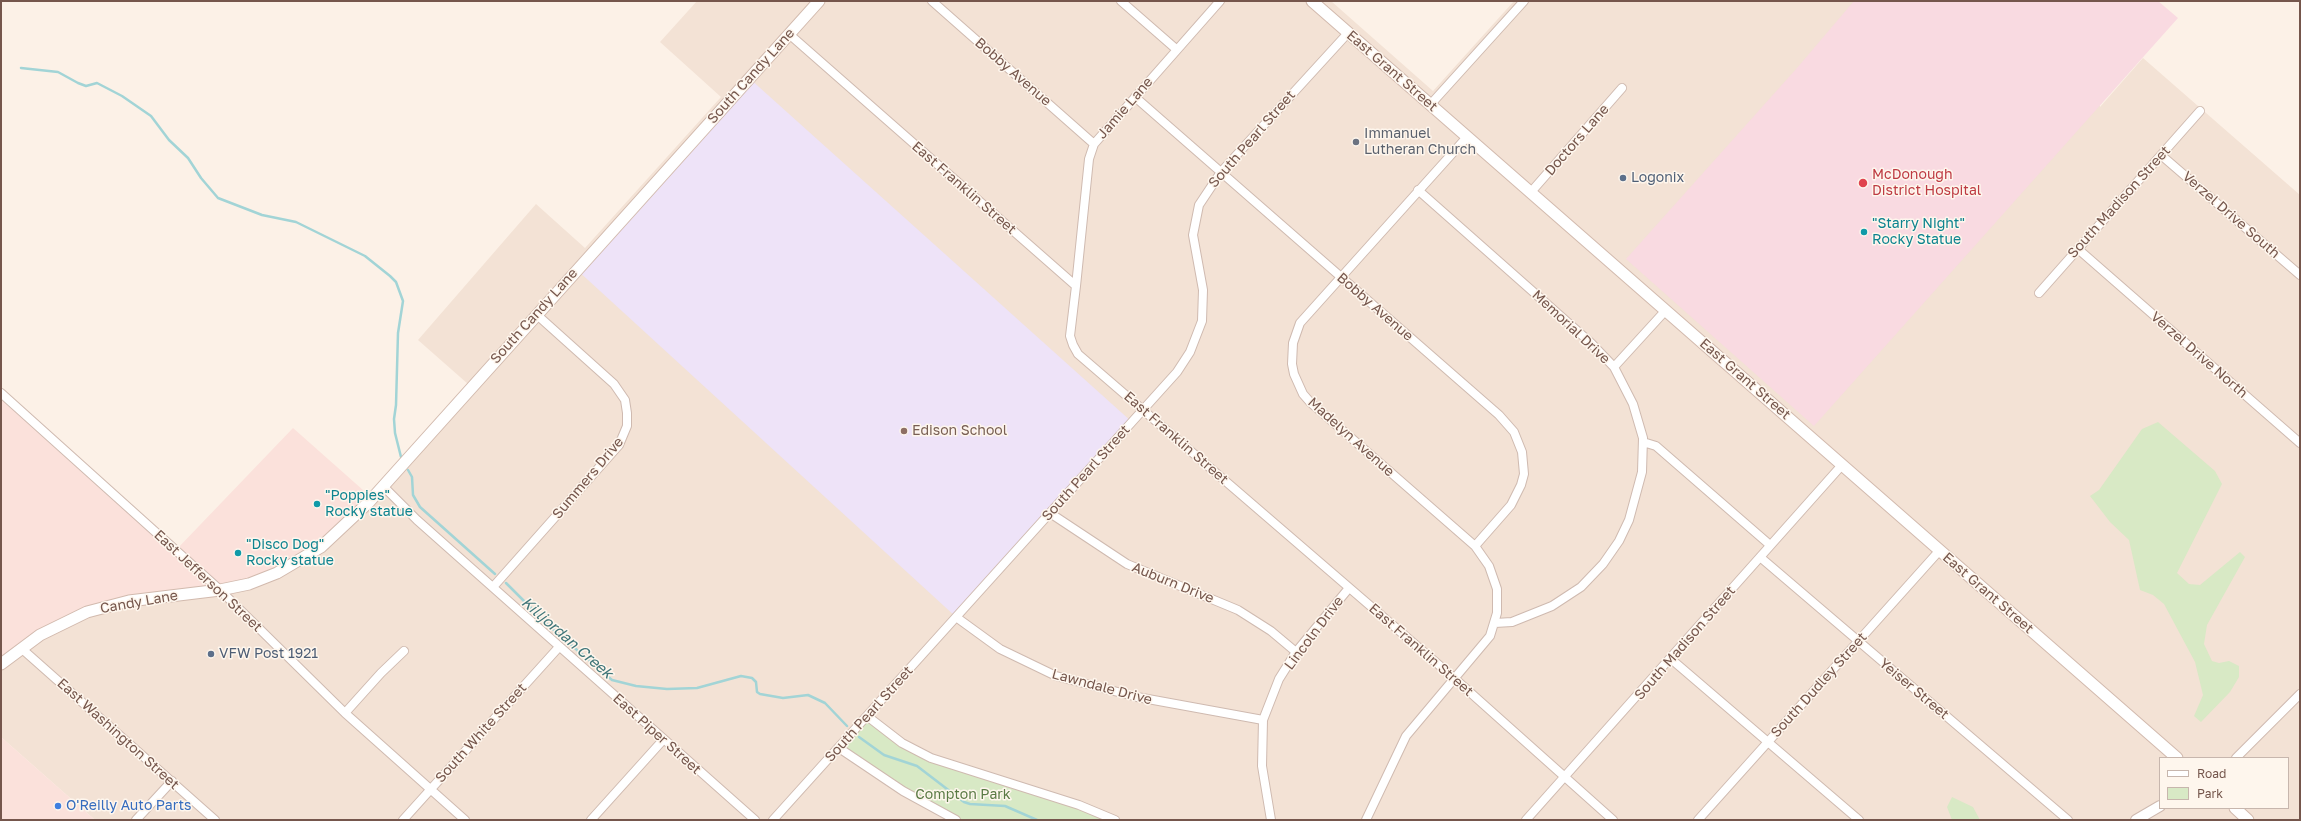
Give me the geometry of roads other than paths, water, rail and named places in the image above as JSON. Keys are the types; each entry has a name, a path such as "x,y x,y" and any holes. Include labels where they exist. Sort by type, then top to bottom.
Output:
{"main road":[{"name":"South Candy Lane","path":"220,590 263,579 312,553 338,533 383,486 536,314 819,1"},
{"name":"East Grant Street","path":"1312,1 2176,757"},
{"name":"Candy Lane","path":"1,664 21,648 68,619 107,606 129,601 220,590"},
{"path":"2235,809 2248,820"}],"street":[{"name":"Bobby Avenue","path":"932,1 1094,144"},
{"path":"1121,1 1176,49"},
{"name":"Jamie Lane","path":"1076,286 1089,159 1094,144 1176,49 1220,1"},
{"path":"1430,105 1524,1"},
{"name":"South Pearl Street","path":"773,820 1144,409 1184,362 1200,330 1203,311 1202,290 1194,252 1193,225 1199,205 1221,172 1348,32"},
{"name":"East Franklin Street","path":"789,34 1076,286 1070,331 1073,345 1078,354 1144,409 1454,678 1614,820"},
{"name":"Doctors Lane","path":"1531,192 1622,88"},
{"name":"Bobby Avenue","path":"1135,97 1499,415 1517,437 1524,463 1521,485 1511,505 1475,546"},
{"name":"South Madison Street","path":"2039,293 2200,111"},
{"name":"Madelyn Avenue","path":"1454,678 1490,636 1495,623 1498,601 1494,577 1483,555 1475,546 1310,402 1298,384 1292,359 1295,332 1300,323 1340,276 1467,137"},
{"name":"Verzel Drive South","path":"2161,155 2300,275"},
{"name":"Memorial Drive","path":"1418,190 1591,343 1614,367 1633,404 1643,442 1642,472 1629,520 1619,541 1603,564 1581,587 1552,606 1512,622 1495,623"},
{"name":"Verzel Drive North","path":"2078,249 2300,443"},
{"path":"1614,367 1666,310"},
{"name":"Summers Drive","path":"493,587 619,445 627,426 625,400 614,384 536,314"},
{"name":"East Jefferson Street","path":"1,393 220,590 345,713 465,820"},
{"path":"1643,442 1656,446 1770,545"},
{"name":"South Madison Street","path":"1526,820 1671,659 1842,465"},
{"name":"East Piper Street","path":"383,486 417,520 663,740 755,820"},
{"name":"Auburn Drive","path":"1050,513 1127,564 1238,610 1271,631 1296,652"},
{"name":"South Dudley Street","path":"1698,820 1940,550"},
{"name":"Yeiser Street","path":"1760,557 2068,820"},
{"name":"Lincoln Drive","path":"1271,820 1262,766 1263,720 1279,679 1296,652 1349,588"},
{"name":"Lawndale Drive","path":"956,617 1000,650 1056,676 1137,697 1263,720"},
{"name":"South White Street","path":"403,820 559,647"},
{"name":"East Washington Street","path":"21,648 215,820"},
{"path":"345,713 381,672 404,651"},
{"path":"1671,659 1858,820"},
{"path":"1366,820 1406,736 1454,678"},
{"path":"2237,757 2300,694"},
{"path":"867,716 889,735 930,758 1078,805 1115,820"},
{"path":"591,820 663,740"},
{"path":"839,748 903,791 956,820"},
{"path":"136,820 172,781"},
{"path":"2136,820 2159,807"}],"waterway":[{"path":"21,68 58,72 86,86 97,83 122,96 151,116 169,140 188,158 201,178 218,198 262,215 296,222 365,256 396,282 403,301 398,333 396,405 394,419 395,433 401,457"},
{"name":"Killjordan Creek","path":"408,470 412,477 413,495 420,507 495,574"},
{"name":"Killjordan Creek","path":"506,583 548,625 612,680 636,686 667,689 697,688 741,676 752,678 756,682 757,692 760,694 783,698 808,695 825,703 847,726"},
{"name":"Killjordan Creek","path":"859,737 884,755 917,766 964,802 970,804 1005,806 1037,820"}],"place":[{"name":"Immanuel Lutheran Church","path":"1356,142"},
{"name":"Logonix","path":"1623,178"},
{"name":"McDonough District Hospital","path":"1863,183"},
{"name":"\"Starry Night\" Rocky Statue","path":"1864,232"},
{"name":"Edison School","path":"904,431"},
{"name":"\"Poppies\" Rocky statue","path":"317,504"},
{"name":"\"Disco Dog\" Rocky statue","path":"238,553"},
{"name":"VFW Post 1921","path":"211,654"},
{"name":"O'Reilly Auto Parts","path":"58,806"}],"park label":[{"name":"Compton Park","path":"963,795"}]}
